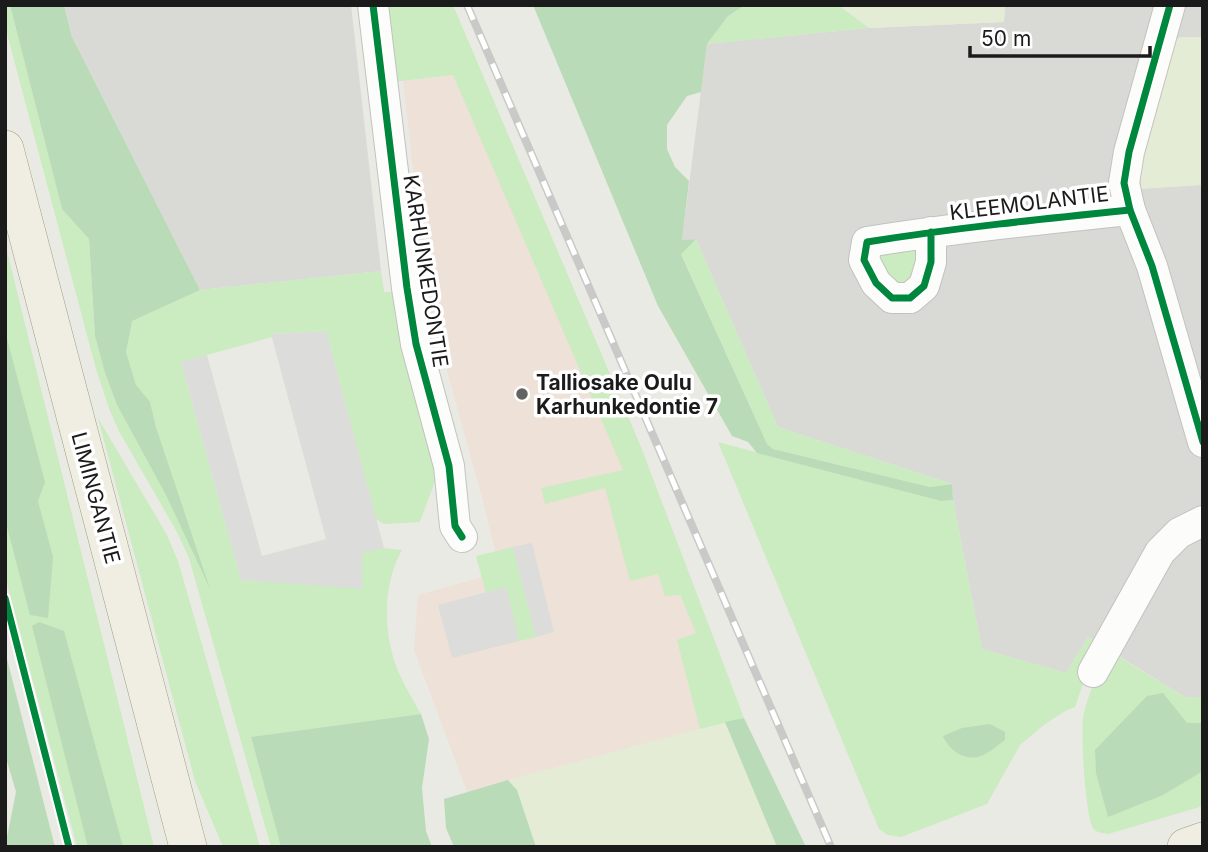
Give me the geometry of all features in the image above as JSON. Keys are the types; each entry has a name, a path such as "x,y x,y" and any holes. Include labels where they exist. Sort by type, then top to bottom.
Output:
{"main road":[{"name":"LIMINGANTIE","path":"5,149 188,847"},
{"path":"1186,847 1203,842"}],"street":[{"name":"KARHUNKEDONTIE","path":"373,5 414,333 449,466 455,526 462,537"},
{"path":"1170,5 1129,152 1124,183 1130,209 1152,266 1203,442"},
{"name":"KLEEMOLANTIE","path":"931,232 1130,209"},
{"path":"1093,672 1160,552 1179,533 1203,522"}],"shaded area":[{"path":"64,5 351,5 381,271 200,290 72,37"},
{"path":"1005,5 1203,5 1203,698 1185,697 1088,637 1066,673 982,649 952,484 778,427 696,239 682,240 707,44 869,28 1004,22"},
{"path":"453,75 734,720 467,792 414,650 418,595 500,572 429,306 403,81"},
{"path":"326,331 384,548 362,553 362,589 241,580 181,362 207,355 262,556 326,539 271,334"},
{"path":"532,543 554,632 536,637 513,547"},
{"path":"506,587 519,641 452,658 438,605"}],"green space":[{"path":"5,5 10,5 62,209 89,239 95,336 105,373 117,405 166,494 206,581 150,403 136,385 126,352 131,321 200,290 381,271 384,292 396,295 438,473 420,522 384,524 376,519 326,331 271,334 272,337 181,362 241,580 362,588 362,552 384,548 402,550 391,578 387,626 398,671 421,714 251,737 281,847 271,847 189,558 120,433 96,369 5,26"},
{"path":"10,5 64,5 72,37 200,290 132,321 126,352 136,385 150,402 210,589 166,495 117,405 105,373 95,336 89,239 62,209"},
{"path":"383,5 453,5 641,447 744,718 700,729 677,640 696,633 680,595 665,596 658,574 630,581 605,488 545,504 541,488 623,470 453,75 393,82"},
{"path":"533,5 745,5 728,16 707,44 701,92 687,96 667,125 667,149 675,167 689,181 682,240 696,239 681,254 767,444 773,449 930,487 952,484 953,500 941,501 757,453 748,442 732,436 658,306"},
{"path":"745,5 838,5 869,28 707,44 728,16"},
{"path":"838,5 1005,5 1004,22 869,28"},
{"path":"1180,37 1203,37 1203,185 1141,189 1139,169 1175,40"},
{"path":"696,239 778,427 952,484 930,487 773,449 767,444 681,253"},
{"path":"5,243 154,847 77,847 5,576"},
{"path":"918,243 917,283 890,287 873,251"},
{"path":"5,331 45,482 38,501 53,557 48,618 30,615 5,519"},
{"path":"98,418 167,535 178,561 260,847 223,847 195,781"},
{"path":"718,442 941,501 953,500 982,649 1066,673 1088,637 1101,646 1087,673 1075,707 1045,724 1020,745 987,804 901,837 888,835 879,829"},
{"path":"513,547 536,637 519,641 506,588 486,593 476,556"},
{"path":"39,622 64,631 123,847 88,847 32,626"},
{"path":"5,651 55,847 5,847 16,792 5,754"},
{"path":"1111,652 1185,697 1203,698 1203,806 1108,834 1094,830 1090,820 1084,774 1083,718 1090,692"},
{"path":"1163,693 1187,723 1203,723 1203,771 1163,795 1108,817 1096,773 1095,750 1147,696"},
{"path":"421,714 429,739 422,788 426,831 432,847 281,847 251,737"},
{"path":"744,718 806,847 777,847 725,722"},
{"path":"725,722 777,847 536,847 517,790 508,780"},
{"path":"990,724 1005,732 1005,740 981,756 958,754 943,736 962,728"},
{"path":"508,780 517,790 536,847 454,847 446,828 444,799"}],"railway":[{"path":"467,5 831,847"}],"cycle path":[{"path":"373,5 416,344 449,466 455,526 462,537"},
{"path":"1170,5 1129,152 1124,183 1130,210 1152,266 1203,442"},
{"path":"931,232 931,262 924,286 910,298 892,298 876,283 864,260 867,242 900,237 932,232 1130,210"},
{"path":"5,598 69,847"}],"place":[{"name":"Talliosake Oulu Karhunkedontie 7","path":"522,394"}]}
